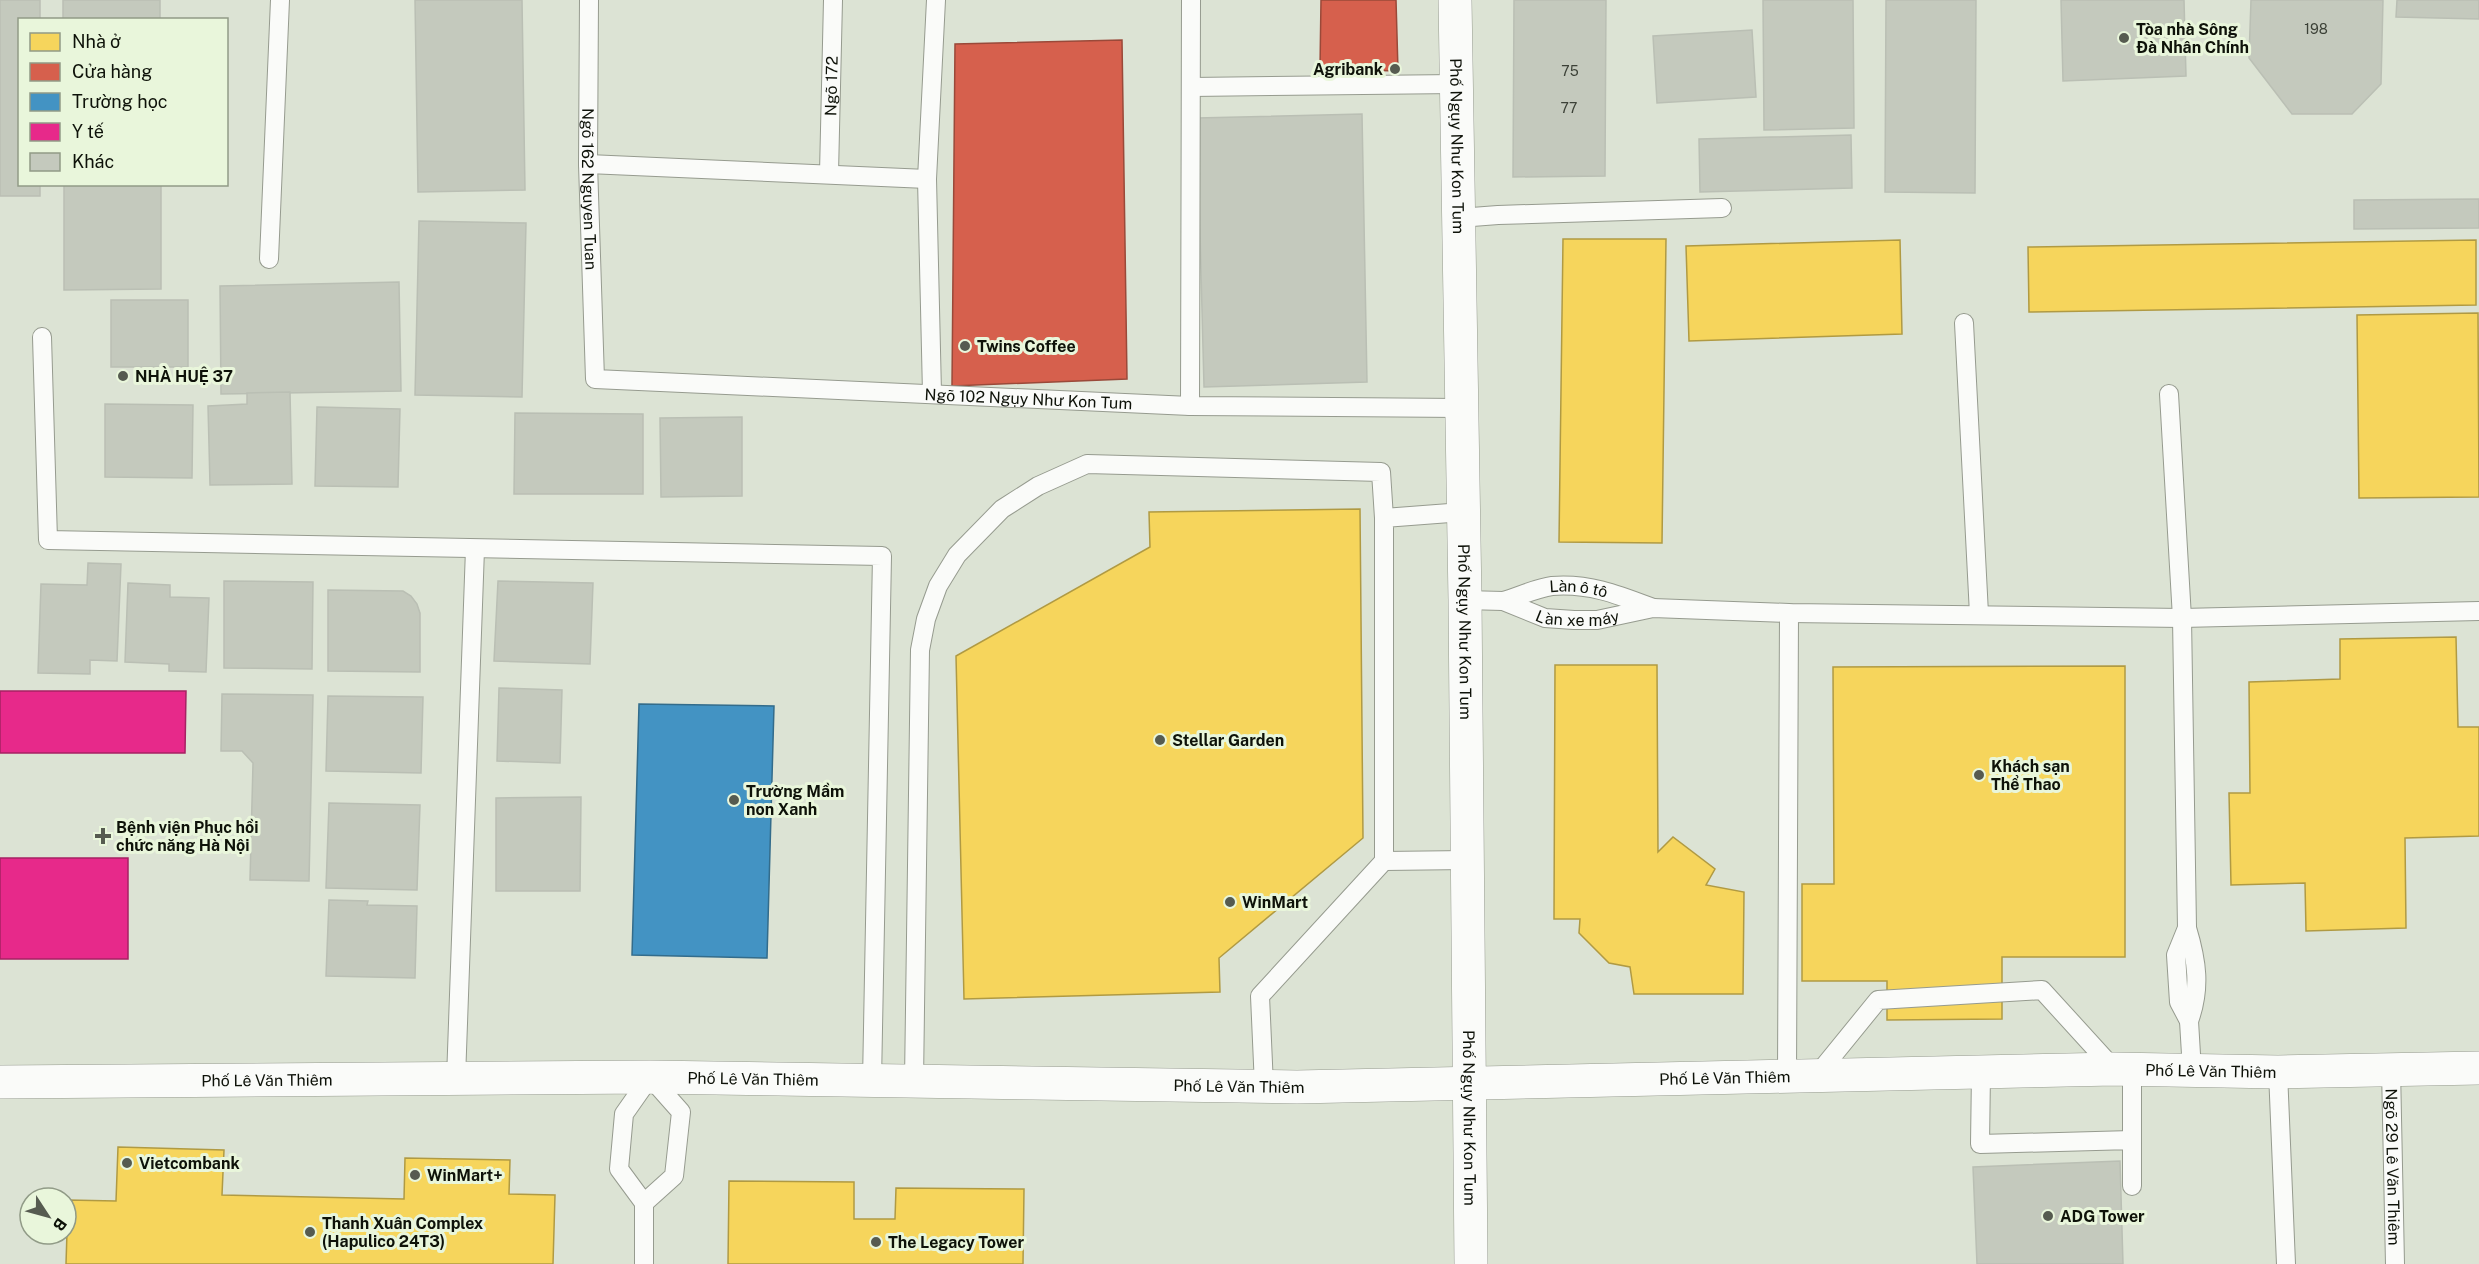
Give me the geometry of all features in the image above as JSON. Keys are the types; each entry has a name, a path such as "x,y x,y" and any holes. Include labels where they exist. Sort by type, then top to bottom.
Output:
{"street":[{"name":"Phố Ngụy Như Kon Tum","path":"1455,0 1465,600 1470,1264"},
{"name":"Phố Lê Văn Thiêm","path":"0,1082 650,1077 1264,1086 1470,1084 2123,1069 2278,1072 2479,1068"}],"lane":[{"path":"269,259 280,0"},
{"name":"Ngõ 162 Nguyen Tuan","path":"589,0 588,164 595,379"},
{"name":"Ngõ 172","path":"829,173 833,0"},
{"path":"922,0 943,0"},
{"path":"932,393 927,179 936,0"},
{"path":"1190,406 1191,0"},
{"path":"1191,87 1457,84"},
{"path":"588,164 927,179"},
{"path":"1459,218 1722,208"},
{"path":"1964,322 1979,614"},
{"path":"42,337 48,540 882,556 872,1081"},
{"name":"Ngõ 102 Ngụy Như Kon Tum","path":"595,379 1190,406 1461,408"},
{"path":"2169,394 2182,618 2187,928 2176,955 2179,1002 2189,1022 2192,1071"},
{"path":"914,1081 920,650 926,619 938,586 957,555 1002,509 1038,486 1087,464 1381,472 1384,518 1384,861 1260,996 1264,1086"},
{"path":"1384,518 1463,512"},
{"path":"456,1079 475,549"},
{"name":"Làn ô tô","path":"1503,602 1551,586 1599,588 1653,608"},
{"path":"1465,600 1503,602"},
{"name":"Làn xe máy","path":"1503,602 1545,618 1574,620 1597,620 1653,608"},
{"path":"1653,608 1789,613 2182,618 2479,611"},
{"path":"1789,613 1802,1075"},
{"path":"1384,861 1467,860"},
{"path":"1802,1075 1878,1000 2042,990 2123,1069 2132,1140 2132,1186"},
{"name":"Ngõ 29 Lê Văn Thiêm","path":"2391,1069 2395,1264"},
{"path":"1981,1072 1980,1144 2132,1140"},
{"path":"2278,1072 2286,1264"},
{"path":"644,1203 674,1176 681,1112 650,1077 624,1114 619,1169 644,1203 644,1264"}],"building: Nhà ở":[{"path":"1563,239 1666,239 1662,543 1559,542"},
{"path":"1900,240 1902,334 1689,341 1686,246"},
{"path":"2476,240 2476,305 2029,312 2028,247"},
{"path":"2478,313 2479,497 2359,498 2357,315"},
{"name":"Stellar Garden","path":"1360,509 1363,838 1219,958 1220,992 964,999 956,656 1150,547 1149,512"},
{"path":"2456,637 2458,727 2479,727 2479,836 2405,838 2406,928 2306,931 2305,883 2231,885 2229,793 2250,793 2249,682 2340,679 2340,639"},
{"path":"1555,665 1657,665 1658,852 1673,837 1715,869 1706,885 1744,892 1743,994 1634,994 1630,967 1609,963 1579,933 1580,919 1554,919"},
{"name":"Khách sạn Thể Thao","path":"2125,666 2125,957 2002,957 2002,1019 1887,1020 1887,981 1802,981 1802,884 1834,884 1833,667"},
{"name":"Thanh Xuân Complex (Hapulico 24T3)","path":"118,1147 224,1150 222,1195 404,1199 405,1158 510,1160 509,1194 555,1195 553,1264 66,1264 67,1246 78,1246 78,1200 116,1201"},
{"name":"The Legacy Tower","path":"729,1181 854,1182 854,1219 895,1219 896,1188 1024,1189 1023,1264 728,1264"}],"building: Cửa hàng":[{"path":"1321,0 1396,0 1398,71 1320,69"},
{"path":"1122,40 1127,379 952,386 955,44"}],"building: Trường học":[{"path":"639,704 774,706 767,958 632,955"}],"building: Y tế":[{"path":"0,691 186,691 185,753 0,753"},
{"path":"0,858 128,858 128,959 0,959"}],"building: Khác":[{"path":"0,0 40,0 40,18 18,18 18,186 40,186 40,196 0,196"},
{"path":"63,0 160,0 160,18 63,18"},
{"path":"415,0 522,0 525,190 418,192"},
{"path":"1514,0 1606,0 1605,176 1513,177"},
{"path":"1763,0 1853,0 1854,128 1764,130"},
{"path":"1886,0 1976,0 1975,193 1885,192"},
{"name":"Tòa nhà Sông Đà Nhân Chính","path":"2061,0 2184,0 2186,76 2063,81"},
{"path":"2251,0 2383,0 2381,84 2352,114 2292,114 2249,58"},
{"path":"2397,0 2479,0 2479,19 2396,17"},
{"path":"1752,30 1756,97 1657,103 1653,36"},
{"path":"1362,114 1367,382 1204,387 1197,118"},
{"path":"1851,135 1852,188 1700,192 1699,139"},
{"path":"64,186 161,186 161,289 64,290"},
{"path":"2479,199 2479,228 2354,229 2354,200"},
{"path":"419,221 526,223 522,397 415,395"},
{"path":"399,282 401,391 221,394 220,286"},
{"path":"111,300 188,300 188,367 111,367"},
{"path":"290,392 292,484 210,485 208,406 247,404 247,393"},
{"path":"105,404 193,405 192,478 105,477"},
{"path":"317,407 400,409 398,487 315,486"},
{"path":"515,413 643,414 643,494 514,494"},
{"path":"742,417 742,496 661,497 660,418"},
{"path":"88,563 121,564 117,661 90,660 90,674 38,673 41,584 87,585"},
{"path":"224,581 313,582 312,669 224,668"},
{"path":"498,581 593,583 590,664 494,661"},
{"path":"128,583 170,585 170,597 209,598 206,672 169,671 169,664 125,662"},
{"path":"328,590 403,591 411,596 420,613 420,672 328,671"},
{"path":"499,688 562,690 560,763 497,761"},
{"path":"222,694 313,695 309,881 250,880 253,763 242,751 221,751"},
{"path":"328,696 423,697 421,773 326,771"},
{"path":"581,797 580,891 496,891 496,798"},
{"path":"329,803 420,805 417,890 326,888"},
{"path":"329,900 368,901 367,905 417,906 415,978 326,976"},
{"name":"ADG Tower","path":"2120,1161 2123,1264 1977,1264 1973,1167"}],"place":[{"name":"Tòa nhà Sông Đà Nhân Chính","path":"2124,38"},
{"name":"Agribank","path":"1395,69"},
{"name":"Twins Coffee","path":"965,346"},
{"name":"NHÀ HUỆ 37","path":"123,376"},
{"name":"Stellar Garden","path":"1160,740"},
{"name":"Khách sạn Thể Thao","path":"1979,775"},
{"name":"Trường Mầm non Xanh","path":"734,800"},
{"name":"Bệnh viện Phục hồi chức năng Hà Nội","path":"103,836"},
{"name":"WinMart","path":"1230,902"},
{"name":"Vietcombank","path":"127,1163"},
{"name":"WinMart+","path":"415,1175"},
{"name":"ADG Tower","path":"2048,1216"},
{"name":"Thanh Xuân Complex (Hapulico 24T3)","path":"310,1232"},
{"name":"The Legacy Tower","path":"876,1242"}]}
